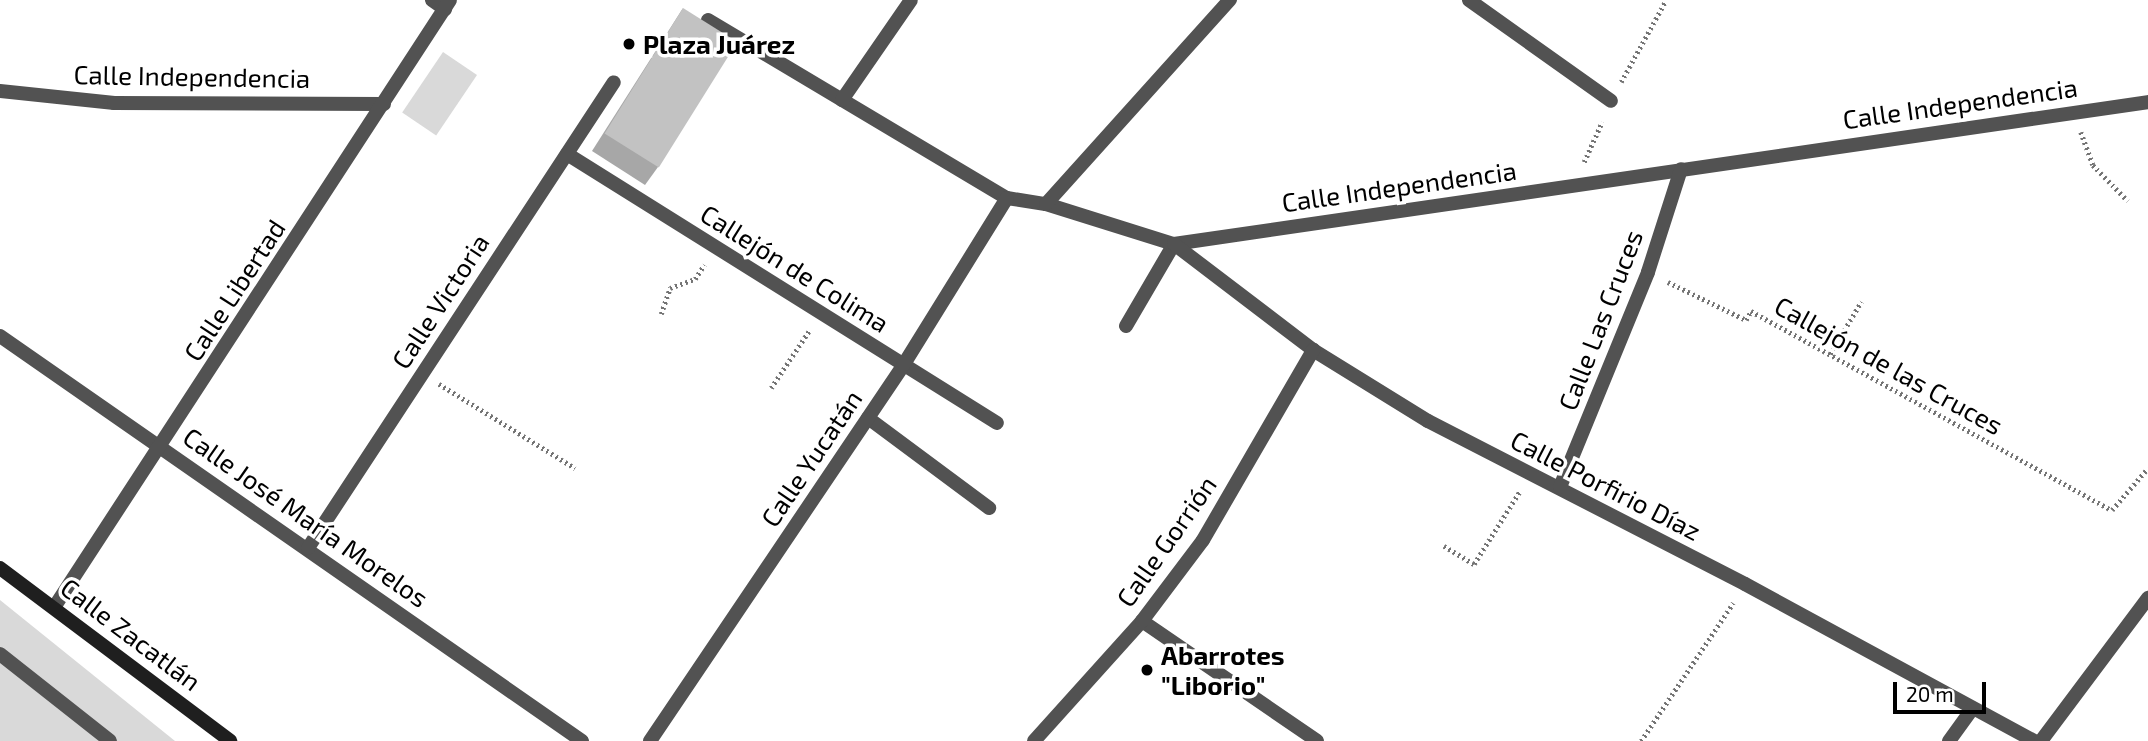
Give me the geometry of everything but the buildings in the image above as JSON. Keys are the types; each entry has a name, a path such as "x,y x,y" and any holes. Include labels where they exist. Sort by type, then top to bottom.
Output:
{"street":[{"path":"432,0 448,5"},
{"path":"842,100 911,0"},
{"path":"1046,204 1230,0"},
{"path":"1469,0 1613,97"},
{"name":"Calle Libertad","path":"55,606 448,5"},
{"name":"Calle Independencia","path":"708,20 1007,198 1046,204 1174,244 2148,102"},
{"name":"Calle Victoria","path":"308,548 614,82"},
{"name":"Calle Independencia","path":"0,91 114,103 384,104"},
{"name":"Callejón de Colima","path":"567,154 997,423"},
{"name":"Calle Las Cruces","path":"1560,487 1648,272 1681,169"},
{"name":"Calle Yucatán","path":"650,741 904,364 1007,198"},
{"path":"1126,326 1174,244"},
{"name":"Calle Porfirio Díaz","path":"1174,244 1313,350 1428,421 1745,584 2034,741"},
{"name":"Calle José María Morelos","path":"0,336 162,446 582,741"},
{"name":"Calle Gorrión","path":"1034,741 1142,621 1203,540 1313,350"},
{"path":"868,418 989,508"},
{"name":"Calle Zacatlán","path":"0,568 55,606 230,741"},
{"path":"2041,741 2148,598"},
{"path":"1142,621 1317,741"},
{"path":"0,654 110,741"},
{"path":"1949,741 1972,709"}],"path":[{"path":"1574,185 1613,97 1665,2"},
{"path":"2073,111 2093,165 2128,201"},
{"path":"661,314 670,288 695,279 715,247"},
{"name":"Callejón de las Cruces","path":"1648,272 1746,320 1751,311 2112,510 2148,468"},
{"path":"1830,354 1861,302"},
{"path":"771,388 821,313"},
{"path":"422,374 575,468"},
{"path":"1444,546 1474,564 1531,473"},
{"path":"1641,741 1745,584"}],"shaded area":[{"path":"443,52 477,75 436,135 402,113"},
{"path":"0,600 175,741 0,741"}],"place":[{"name":"Plaza Juárez","path":"629,44"},
{"name":"Abarrotes \"Liborio\"","path":"1147,670"}]}
